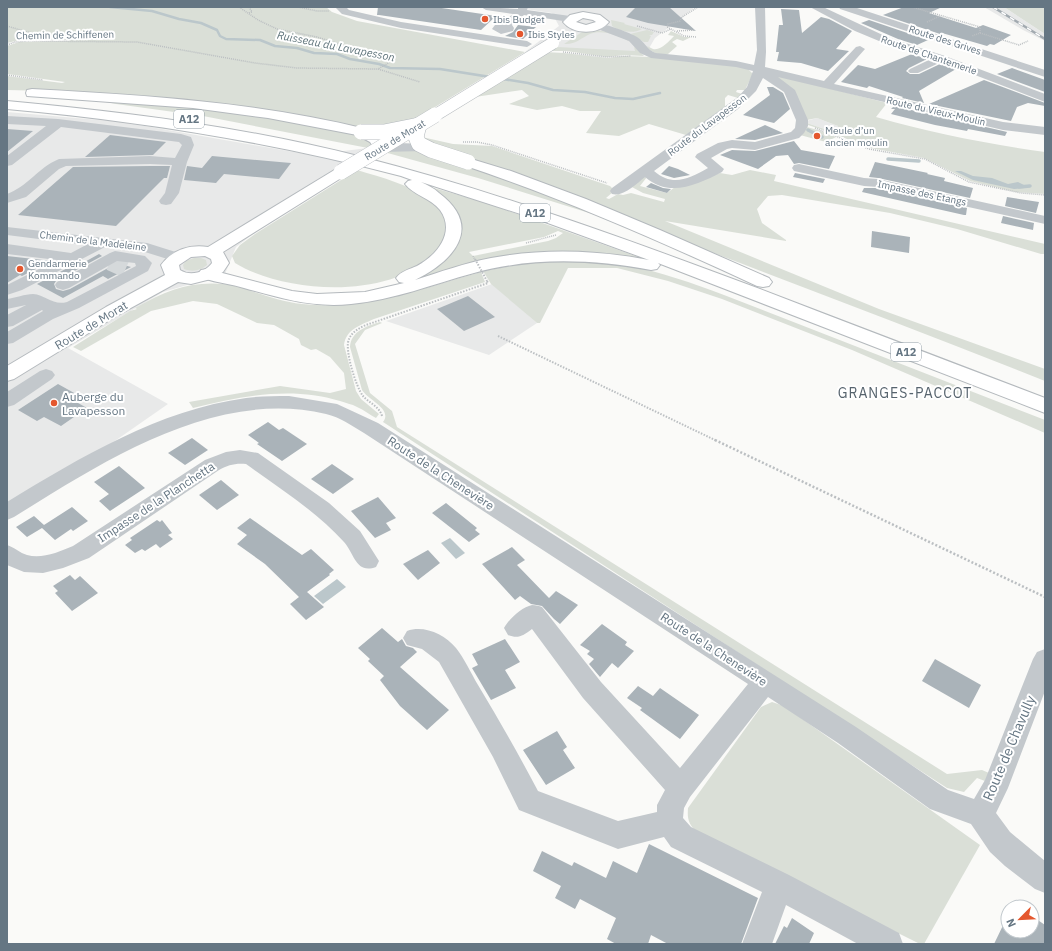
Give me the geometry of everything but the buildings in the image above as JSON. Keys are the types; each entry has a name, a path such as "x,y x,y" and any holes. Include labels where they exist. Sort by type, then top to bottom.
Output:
{"main road":[{"name":"Route de Morat","path":"7,375 112,311 175,276 190,278 214,271 216,258 341,172 553,43 574,23 578,16 602,16"},
{"path":"574,23 589,28 602,16"},
{"path":"22,93 150,100 215,107 285,117 361,132 384,132 419,125 417,141 424,147 518,178 584,204 677,243 790,295"},
{"name":"A12","path":"7,98 109,108 190,119 279,135 375,156 465,180 546,205 638,238 1045,392"},
{"name":"A12","path":"7,105 145,120 220,132 296,146 409,174 515,206 599,235 1045,406"},
{"path":"361,132 375,138 381,148"},
{"path":"216,258 251,275 291,288 330,292 351,291 373,288 414,274 430,265 442,255 452,242 455,222 452,214 438,198 423,188 406,180 323,157 296,146"},
{"name":"Route de Morat","path":"178,257 198,251 216,258"},
{"path":"207,274 223,280 246,283 285,295 327,300 352,299 401,290 489,264 538,256 582,256 628,261 651,266 768,299"},
{"path":"175,276 170,269 173,261 178,257"}],"street":[{"path":"486,7 522,10 574,23"},
{"name":"Route du Lavapesson","path":"617,191 747,95 755,86 760,70 760,7"},
{"name":"Route de Chantemerle","path":"815,7 855,28 941,58 1045,98"},
{"name":"Route des Grives","path":"844,7 985,53 1004,53 1012,56 1012,58 1004,60 1045,74"},
{"path":"336,9 401,25 527,44"},
{"path":"505,26 522,10"},
{"path":"812,20 827,13"},
{"name":"Route du Vieux-Moulin","path":"602,16 638,42 643,51 655,56 736,64 1003,126 1045,131"},
{"path":"827,85 860,49"},
{"path":"914,71 941,58"},
{"path":"760,70 789,90 802,120 802,126"},
{"path":"7,120 58,123 181,138 186,140 188,145 180,162 172,193 166,201"},
{"path":"7,162 58,123"},
{"name":"Route du Lavapesson","path":"645,170 651,177 661,182 674,185 688,183 717,169 702,157 723,146 732,144 755,146 795,135 802,126"},
{"path":"381,148 424,147"},
{"path":"7,199 21,194 54,166 64,162 180,162"},
{"name":"Impasse des Etangs","path":"799,168 864,182 878,183 1045,220"},
{"name":"Chemin de la Madeleine","path":"7,230 152,249 178,257"},
{"path":"7,290 16,287 104,242"},
{"path":"7,249 89,255 88,257 54,276 54,280 79,294 83,300"},
{"path":"7,339 47,315 83,300 131,272 143,268 144,263 140,259 115,256 63,285"},
{"path":"87,271 112,284"},
{"path":"7,304 32,299 49,307 64,308"},
{"path":"7,322 42,303"},
{"path":"7,401 46,375"},
{"name":"Route de la Chenevière","path":"7,512 62,478 116,449 159,429 216,410 267,402 298,403 332,409 350,416 371,428 847,735 940,800 980,814"},
{"name":"Impasse de la Planchetta","path":"7,553 12,558 31,565 47,564 67,558 81,552 212,465 234,456 243,456 250,458 322,508 352,537 368,562"},
{"path":"516,628 534,614 592,690 681,788"},
{"path":"415,638 428,640 447,655 502,748 529,801 618,835 669,822"},
{"name":"Route de Chavully","path":"980,814 995,788 1045,659"},
{"path":"765,682 681,788 671,805 669,822 681,837 779,885 888,944"},
{"path":"980,814 1000,842 1015,856 1045,879"},
{"path":"757,944 779,885"}],"path":[{"path":"239,7 258,20 277,29 317,37 392,61 378,69"},
{"path":"249,7 252,12 249,13"},
{"path":"259,7 264,7"},
{"path":"298,7 317,12 336,9"},
{"path":"696,37 684,36 667,26 668,24 680,21 682,17 698,7"},
{"path":"912,7 980,27 980,33"},
{"path":"7,26 76,41"},
{"path":"662,33 671,29"},
{"path":"677,31 695,30"},
{"path":"969,38 980,33 1019,45 1028,40"},
{"name":"Chemin de Schiffenen","path":"7,45 15,42 27,41 124,41 161,45 297,68 378,69"},
{"path":"378,69 420,82"},
{"path":"802,126 826,131 869,149 925,159 969,182 1021,193 1045,195"},
{"path":"371,428 383,415 361,394 358,389 348,348 348,341 352,334 369,324 488,282 473,256"},
{"path":"498,336 1045,597"}],"shaded area":[{"path":"7,7 326,7 332,12 357,21 525,52 368,148 203,116 116,104 49,91 7,90 7,76 62,83 65,82 7,74 7,46 19,42 70,41 29,39 7,43"},
{"path":"511,7 695,7 655,38 645,55 563,50 525,52 559,26 552,13"},
{"path":"984,7 1004,7 1045,34 1045,41 1023,30"},
{"path":"1004,7 1045,7 1045,34"},
{"path":"611,20 642,29 631,32 619,30 612,26"},
{"path":"593,30 623,36 630,42 616,36 600,32 590,34 578,41 564,44 582,32"},
{"path":"647,30 654,32 652,35 649,35 651,36 648,42 644,42 630,34"},
{"path":"671,31 684,37 691,37 683,41 677,39 672,42 677,46 668,54 656,53 651,51 647,46 653,49 659,49 674,36 668,35"},
{"path":"557,47 635,51 634,47 644,56 624,55 607,57 566,51 547,51"},
{"path":"544,52 608,58 624,56 652,57 737,66 748,69 753,74 745,90 737,90 736,92 742,94 738,98 728,95 725,98 725,108 686,135 649,124 619,136 586,133 601,111 580,111 562,106 537,110 509,104 529,96 522,90 475,97"},
{"path":"773,74 887,103 876,117 960,138 1045,152 1045,194 1016,192 970,181 924,158 865,147 838,135 806,124","holes":["817,118 838,126 839,134 807,123 807,120"]},
{"path":"7,112 122,122 311,155 368,148 236,247 225,274 163,292 68,348 168,404 7,516"},
{"path":"817,118 838,126 839,134 807,123 806,121"},
{"path":"807,127 836,137 826,142 800,135"},
{"path":"413,135 453,144 492,146 610,186 613,192 606,198 609,199 618,194 623,195 631,193 664,202 665,199 643,193 630,186 644,176 647,177 640,186 667,193 675,187 720,173 732,175 750,170 776,175 774,181 1045,244 1045,254 1041,254 957,229 890,213 782,195 768,196 757,209 762,223 786,241 665,221 879,309 1045,369 1045,381 570,198"},
{"path":"408,148 497,173 605,218 478,178 384,152"},
{"path":"357,170 414,190 438,206 444,213 447,228 443,242 441,246 423,264 399,276 372,284 342,287 312,286 283,282 257,274 235,263 232,256 240,245"},
{"path":"955,171 961,171 973,176 992,178 1008,184 1018,182 1024,185 1025,188 1014,189 973,180"},
{"path":"434,188 483,202 644,259 560,253 376,293 351,294 367,292 409,281 437,261 456,242 432,190","holes":["558,231 563,233 548,241 473,256 469,252 544,237"]},
{"path":"194,258 206,260 207,265 202,269 184,269 183,265 186,261"},
{"path":"539,261 616,263 652,271 688,282 1045,420 1045,433 852,350 722,299 668,281 617,268 568,268 540,323 537,323 491,284 483,271"},
{"path":"481,272 485,282 374,319 355,328 348,335 344,345 356,391 361,399 379,414 376,418 351,404 322,397 285,393 266,394 193,408 189,402 280,386 330,393 346,389 344,373 330,357 316,349 311,350 301,345 299,339 274,325 257,323 217,304 193,301 151,311 81,351 73,347 150,300 191,285 234,285 250,289 251,291 276,299 302,304 348,304 393,297"},
{"path":"492,284 537,323 489,355 386,321"},
{"path":"380,322 382,323 365,330 355,344 370,393 392,411 397,427 947,774 982,770 989,773 985,781 977,778 964,792 947,788 383,422 385,413 362,390 350,347 353,337 360,330"},
{"path":"450,538 465,553 456,559 441,543"},
{"path":"337,579 346,587 323,604 314,596"},
{"path":"772,702 784,706 980,845 924,944 920,944 697,833 690,824 688,819 688,808 761,707"}],"waterway":[{"name":"Ruisseau du Lavapesson","path":"110,7 152,11 179,19 201,23 217,30 220,36 226,39 260,40 275,46 297,48 314,53 337,54 350,59 379,64 390,68 440,69 528,83 553,90 585,92 615,98 633,99 660,93"},
{"name":"Ruisseau du Lavapesson","path":"808,130 822,137"},
{"name":"Ruisseau du Lavapesson","path":"888,159 919,161"},
{"name":"Ruisseau du Lavapesson","path":"1019,187 1030,186"}],"tunnel":[{"path":"110,262 128,270"}],"railway":[{"path":"993,7 1045,39"}],"place":[{"name":"Ibis Budget","path":"485,19"},
{"name":"Ibis Styles","path":"520,34"},
{"name":"Meule d’un ancien moulin","path":"817,136"},
{"name":"Gendarmerie Kommando","path":"20,269"},
{"name":"Auberge du Lavapesson","path":"54,403"}],"district":[{"name":"GRANGES-PACCOT","path":"905,393"}]}
